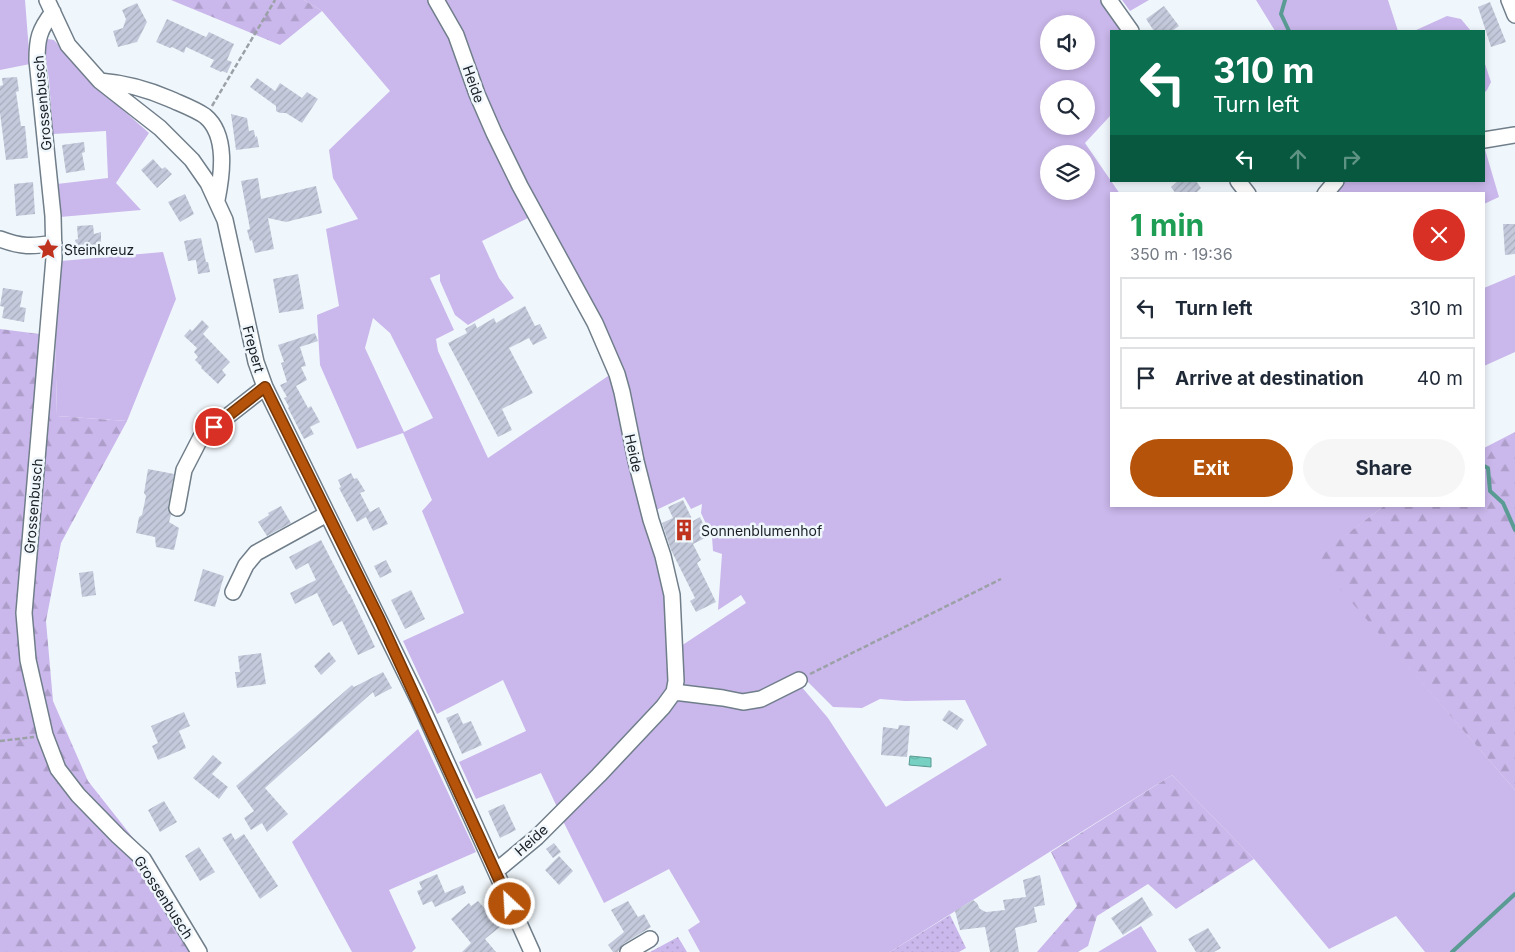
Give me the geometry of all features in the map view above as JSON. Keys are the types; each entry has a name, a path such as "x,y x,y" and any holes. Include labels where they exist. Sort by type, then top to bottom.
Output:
{"street":[{"name":"Heide","path":"436,0 456,35 477,94 494,133 595,323 617,374 638,470 663,556 672,595 676,681 674,692 663,707 599,775 537,836 496,872"},
{"path":"1109,0 1130,30"},
{"path":"1509,0 1515,15"},
{"name":"Frepert","path":"50,6 68,45 100,81 160,128 192,160 217,200 225,220 256,362 265,387 419,701 532,952"},
{"name":"Grossenbusch","path":"50,6 37,41 37,60 52,206 54,258 24,613 28,660 45,736 58,769 78,795 143,859 199,952"},
{"path":"100,81 123,83 159,95 206,117 214,128 222,149 222,176 217,200"},
{"path":"1485,140 1515,135"},
{"path":"1239,182 1246,192"},
{"path":"0,239 16,245 32,247 54,243"},
{"path":"177,508 184,470 201,437 265,387"},
{"path":"232,592 246,565 256,552 328,514"},
{"path":"674,692 743,702 761,699 800,680"},
{"path":"628,952 650,939"}],"path":[{"path":"206,117 275,0"},
{"path":"800,680 1001,579"},
{"path":"0,741 45,736"}],"green space":[{"path":"0,0 25,0 30,64 0,70"},
{"path":"171,0 304,0 322,11 280,45"},
{"path":"304,0 1103,0 1125,30 1110,30 1110,116 1095,132 1095,80 1040,80 1040,135 1092,135 1085,143 1086,145 1040,145 1040,200 1095,200 1095,158 1119,192 1110,192 1110,507 1383,507 1315,559 1515,790 1515,952 1425,952 1396,916 1329,949 1254,859 1172,775 890,952 700,952 688,930 700,922 669,869 604,903 562,819 666,712 681,646 746,603 741,595 718,610 722,554 713,551 712,537 701,513 702,504 691,509 684,497 652,512 635,420 484,93 469,45 461,67 530,217 482,241 499,278 514,298 468,325 455,315 440,281 440,274 430,278 454,330 436,339 438,351 488,458 611,374 664,596 669,655 667,691 658,704 557,807 541,773 476,799 459,762 526,731 503,680 437,714 403,641 464,613 422,511 432,500 403,433 357,449 320,365 317,315 339,306 326,229 358,219 333,178 329,150 390,91 322,11","holes":["373,318 390,333 433,418 404,432 365,348","807,681 833,707 862,708 880,699 905,701 965,700 987,745 886,807 828,718 800,685"]},
{"path":"1122,0 1149,0 1130,11"},
{"path":"1256,0 1388,0 1398,30 1274,30"},
{"path":"1447,16 1461,19 1470,30 1416,30"},
{"path":"48,39 54,40 89,80 149,133 116,183 141,210 60,217 57,184 108,178 106,131 53,134 44,45"},
{"path":"1485,64 1491,82 1485,92"},
{"path":"1485,149 1499,197 1485,204 1485,192 1333,192 1345,182 1485,182"},
{"path":"163,252 176,299 127,421 57,416 55,336 61,261"},
{"path":"1515,275 1515,352 1485,366 1485,288"},
{"path":"0,329 55,336 57,416 127,421 61,543 46,621 53,701 88,781 152,862 208,952 0,952"},
{"path":"1515,432 1515,790 1314,559 1383,507 1485,507 1485,447"},
{"path":"418,729 476,852 389,890 416,948 412,952 352,952 292,842"},
{"path":"1172,775 1254,859 1176,909 1148,884 1097,916 1088,946 1078,952 1037,952 1077,906 1051,852"},
{"path":"950,915 966,948 959,952 890,952"},
{"path":"1141,926 1157,952 1098,952"},
{"path":"678,937 687,952 650,952"}],"water":[{"path":"910,756 931,758 931,767 909,765"}],"building":[{"path":"1490,2 1506,42 1491,47 1478,7"},
{"path":"137,3 147,22 137,42 118,47 113,31 123,28 126,19 122,10"},
{"path":"1164,6 1179,26 1173,30 1153,30 1146,19"},
{"path":"167,19 206,37 209,32 234,44 227,60 232,62 227,73 210,67 214,60 186,47 184,53 156,42"},
{"path":"17,77 19,91 16,92 21,126 25,126 28,158 6,160 0,113 0,86 3,85 2,78"},
{"path":"257,78 275,91 280,83 302,98 307,92 318,99 302,123 286,113 276,111 276,106 250,87"},
{"path":"231,114 247,118 249,131 254,130 259,147 236,150"},
{"path":"84,142 85,152 82,153 85,170 66,173 62,145"},
{"path":"153,159 162,169 165,167 172,174 157,188 141,170"},
{"path":"258,178 261,199 316,186 322,213 286,222 268,218 274,249 255,253 247,230 250,229 241,181"},
{"path":"33,182 35,214 16,216 14,184"},
{"path":"1177,182 1197,182 1201,188 1197,192 1175,192 1171,187"},
{"path":"185,194 194,214 180,222 168,202"},
{"path":"1503,224 1515,224 1515,254 1505,255"},
{"path":"93,225 94,234 101,232 101,245 86,247 86,251 78,252 75,240 78,239 77,226"},
{"path":"201,238 210,272 198,274 196,260 188,261 184,241"},
{"path":"298,274 304,309 279,313 273,279"},
{"path":"3,288 23,291 20,307 26,308 24,322 2,318 4,307 0,306"},
{"path":"525,306 535,326 540,324 547,338 533,345 529,338 509,348 533,393 502,409 512,430 498,437 448,343 467,333 465,329 475,323 477,328 494,318 496,323"},
{"path":"202,320 209,327 203,334 230,362 222,370 226,375 218,384 195,360 198,357 194,352 197,348 184,336 190,329 192,331"},
{"path":"315,333 318,341 300,347 306,366 301,367 307,380 296,386 308,408 311,406 320,422 310,427 314,434 304,439 288,408 284,398 287,397 280,385 287,382 281,363 284,362 278,345"},
{"path":"148,469 174,474 168,507 171,515 169,522 179,528 174,550 156,547 155,537 136,533 146,496 144,493"},
{"path":"351,473 354,479 357,478 365,491 360,493 370,512 379,507 388,524 373,531 366,517 357,522 339,488 341,487 338,480"},
{"path":"683,500 693,521 700,517 709,536 693,544 701,560 697,563 716,602 696,612 690,601 695,598 671,550 662,523 673,518 668,507"},
{"path":"281,506 291,523 267,536 258,522 269,515 268,513"},
{"path":"321,540 350,594 375,647 358,655 342,621 333,626 317,593 295,604 290,593 316,580 308,563 296,570 289,557"},
{"path":"386,560 392,572 380,578 374,566"},
{"path":"203,569 224,576 215,607 194,601"},
{"path":"93,571 96,595 82,597 79,573"},
{"path":"411,590 425,619 405,629 391,600"},
{"path":"329,652 336,661 321,675 314,666"},
{"path":"261,653 266,684 237,688 235,672 240,672 238,656"},
{"path":"383,672 392,688 375,697 373,692 265,788 288,814 267,832 262,823 251,830 244,818 254,811 236,786 352,685 354,687"},
{"path":"949,710 964,720 957,730 942,720"},
{"path":"184,712 190,726 179,731 186,748 158,760 152,746 158,743 151,726"},
{"path":"458,713 463,724 471,721 482,745 462,754 446,718"},
{"path":"899,725 910,726 907,757 881,755 883,727 898,729"},
{"path":"213,755 222,763 212,774 228,787 219,799 193,778"},
{"path":"164,801 177,822 160,832 148,810"},
{"path":"504,804 516,830 500,838 488,811"},
{"path":"231,833 235,840 244,834 278,886 260,899 222,838"},
{"path":"554,843 561,852 553,858 546,849"},
{"path":"199,847 215,872 200,881 185,856"},
{"path":"559,856 573,871 559,885 545,870"},
{"path":"437,874 445,893 463,885 466,893 435,907 432,901 423,905 417,891 422,889 419,882"},
{"path":"1040,875 1045,905 1034,907 1037,922 1015,928 1019,952 990,952 985,927 960,930 955,911 973,900 980,909 986,912 1005,910 1003,900 1026,897 1023,880"},
{"path":"1142,897 1153,915 1123,935 1111,918"},
{"path":"478,901 501,926 485,939 496,952 462,952 471,943 451,919 469,903 471,906"},
{"path":"628,901 638,917 644,914 651,927 623,944 618,952 613,952 608,945 624,932 611,910"},
{"path":"1208,928 1221,948 1214,952 1196,952 1188,939"}],"waterway":[{"path":"1285,0 1281,14 1289,30"},
{"path":"1485,466 1488,468 1490,491 1503,503 1515,530"},
{"path":"1452,952 1515,894"}],"place":[{"name":"Steinkreuz","path":"48,249"},
{"name":"Sonnenblumenhof","path":"684,530"}],"route":[{"path":"214,427 265,387 419,701 510,904"}]}
